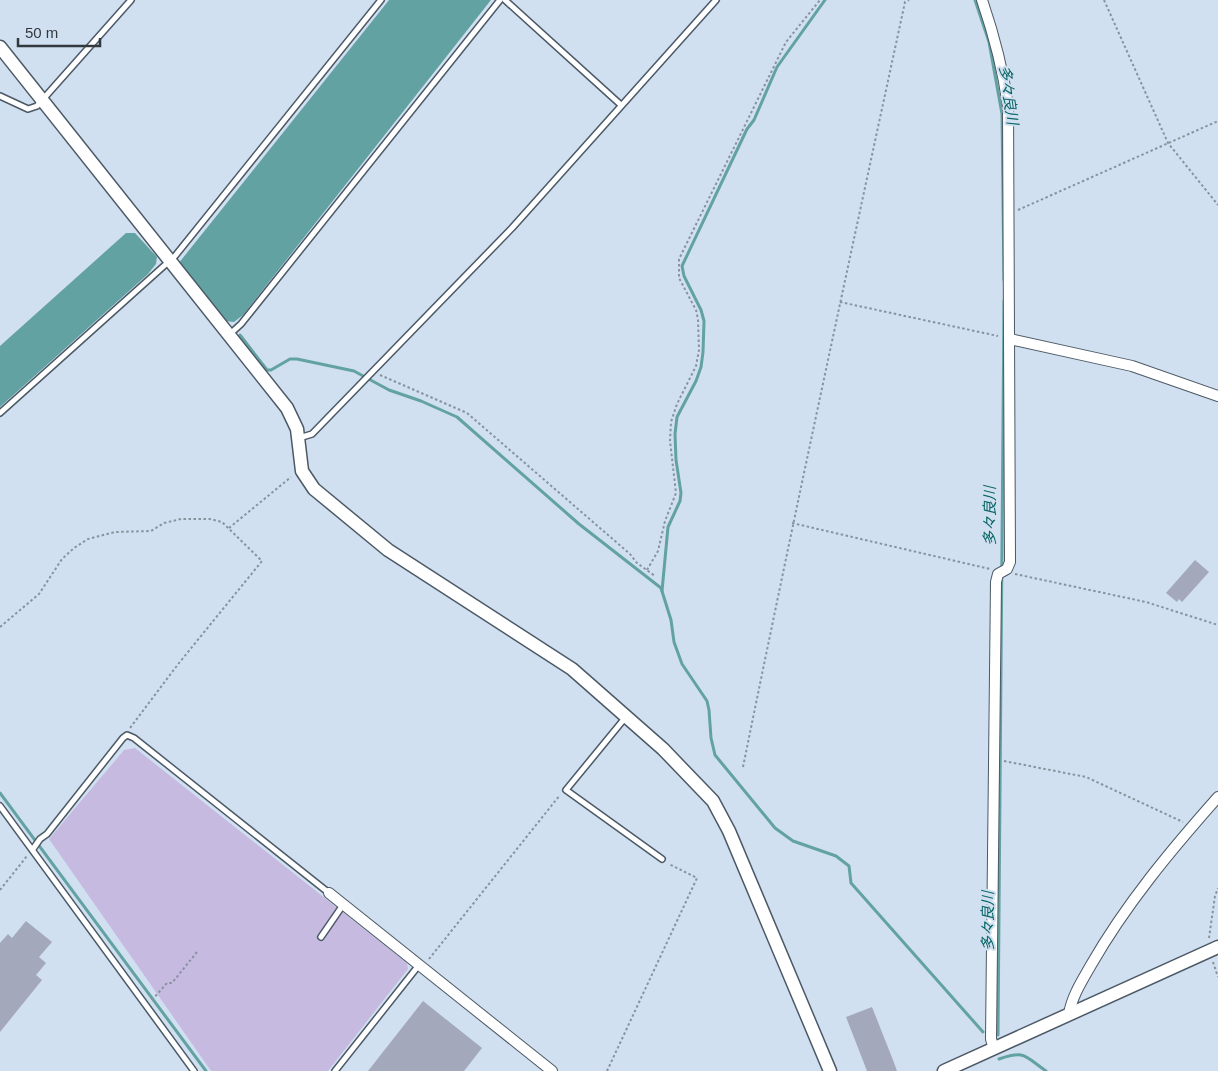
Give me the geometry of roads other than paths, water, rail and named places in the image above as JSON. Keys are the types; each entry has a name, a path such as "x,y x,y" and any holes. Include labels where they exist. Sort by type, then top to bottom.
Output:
{"street":[{"path":"982,0 995,38 1003,70 1008,106 1010,562 996,582 991,1039 994,1050"},
{"path":"0,47 287,408 295,422 302,471 310,485 328,502 388,550 557,658 627,716 663,749 713,801 733,840 830,1071"},
{"path":"1010,339 1132,366 1218,396"},
{"path":"1070,1014 1075,994 1105,940 1142,887 1218,797"},
{"path":"329,893 552,1071"},
{"path":"944,1071 976,1064 994,1050 1214,949"}],"lane":[{"path":"0,96 28,109 37,106 131,0"},
{"path":"0,413 170,262 381,0"},
{"path":"229,335 241,324 500,0"},
{"path":"505,0 621,105"},
{"path":"298,438 312,434 512,228 716,0"},
{"path":"627,716 566,790 662,859"},
{"path":"34,847 47,834 127,735 142,744 329,893"},
{"path":"0,806 34,847 194,1071"},
{"path":"321,936 344,904"},
{"path":"335,1071 419,965"}],"waterway":[{"path":"662,591 668,527 680,501 681,493 676,460 675,434 677,417 696,381 701,367 703,352 704,321 701,310 684,276 682,266 747,129 754,120 777,67 825,0"},
{"name":"多々良川","path":"975,0 989,42 1002,114 1004,280"},
{"name":"多々良川","path":"998,1035 1004,301"},
{"path":"240,335 267,370 271,370 290,359 297,359 354,371 389,390 421,401 457,417 579,524 661,588 671,620 674,642 682,664 707,701 715,755 775,828 793,841 836,856 849,866 851,883 983,1032"},
{"path":"0,793 206,1071"},
{"name":"多々良川","path":"999,1059 1015,1055 1024,1056 1046,1071"}]}
